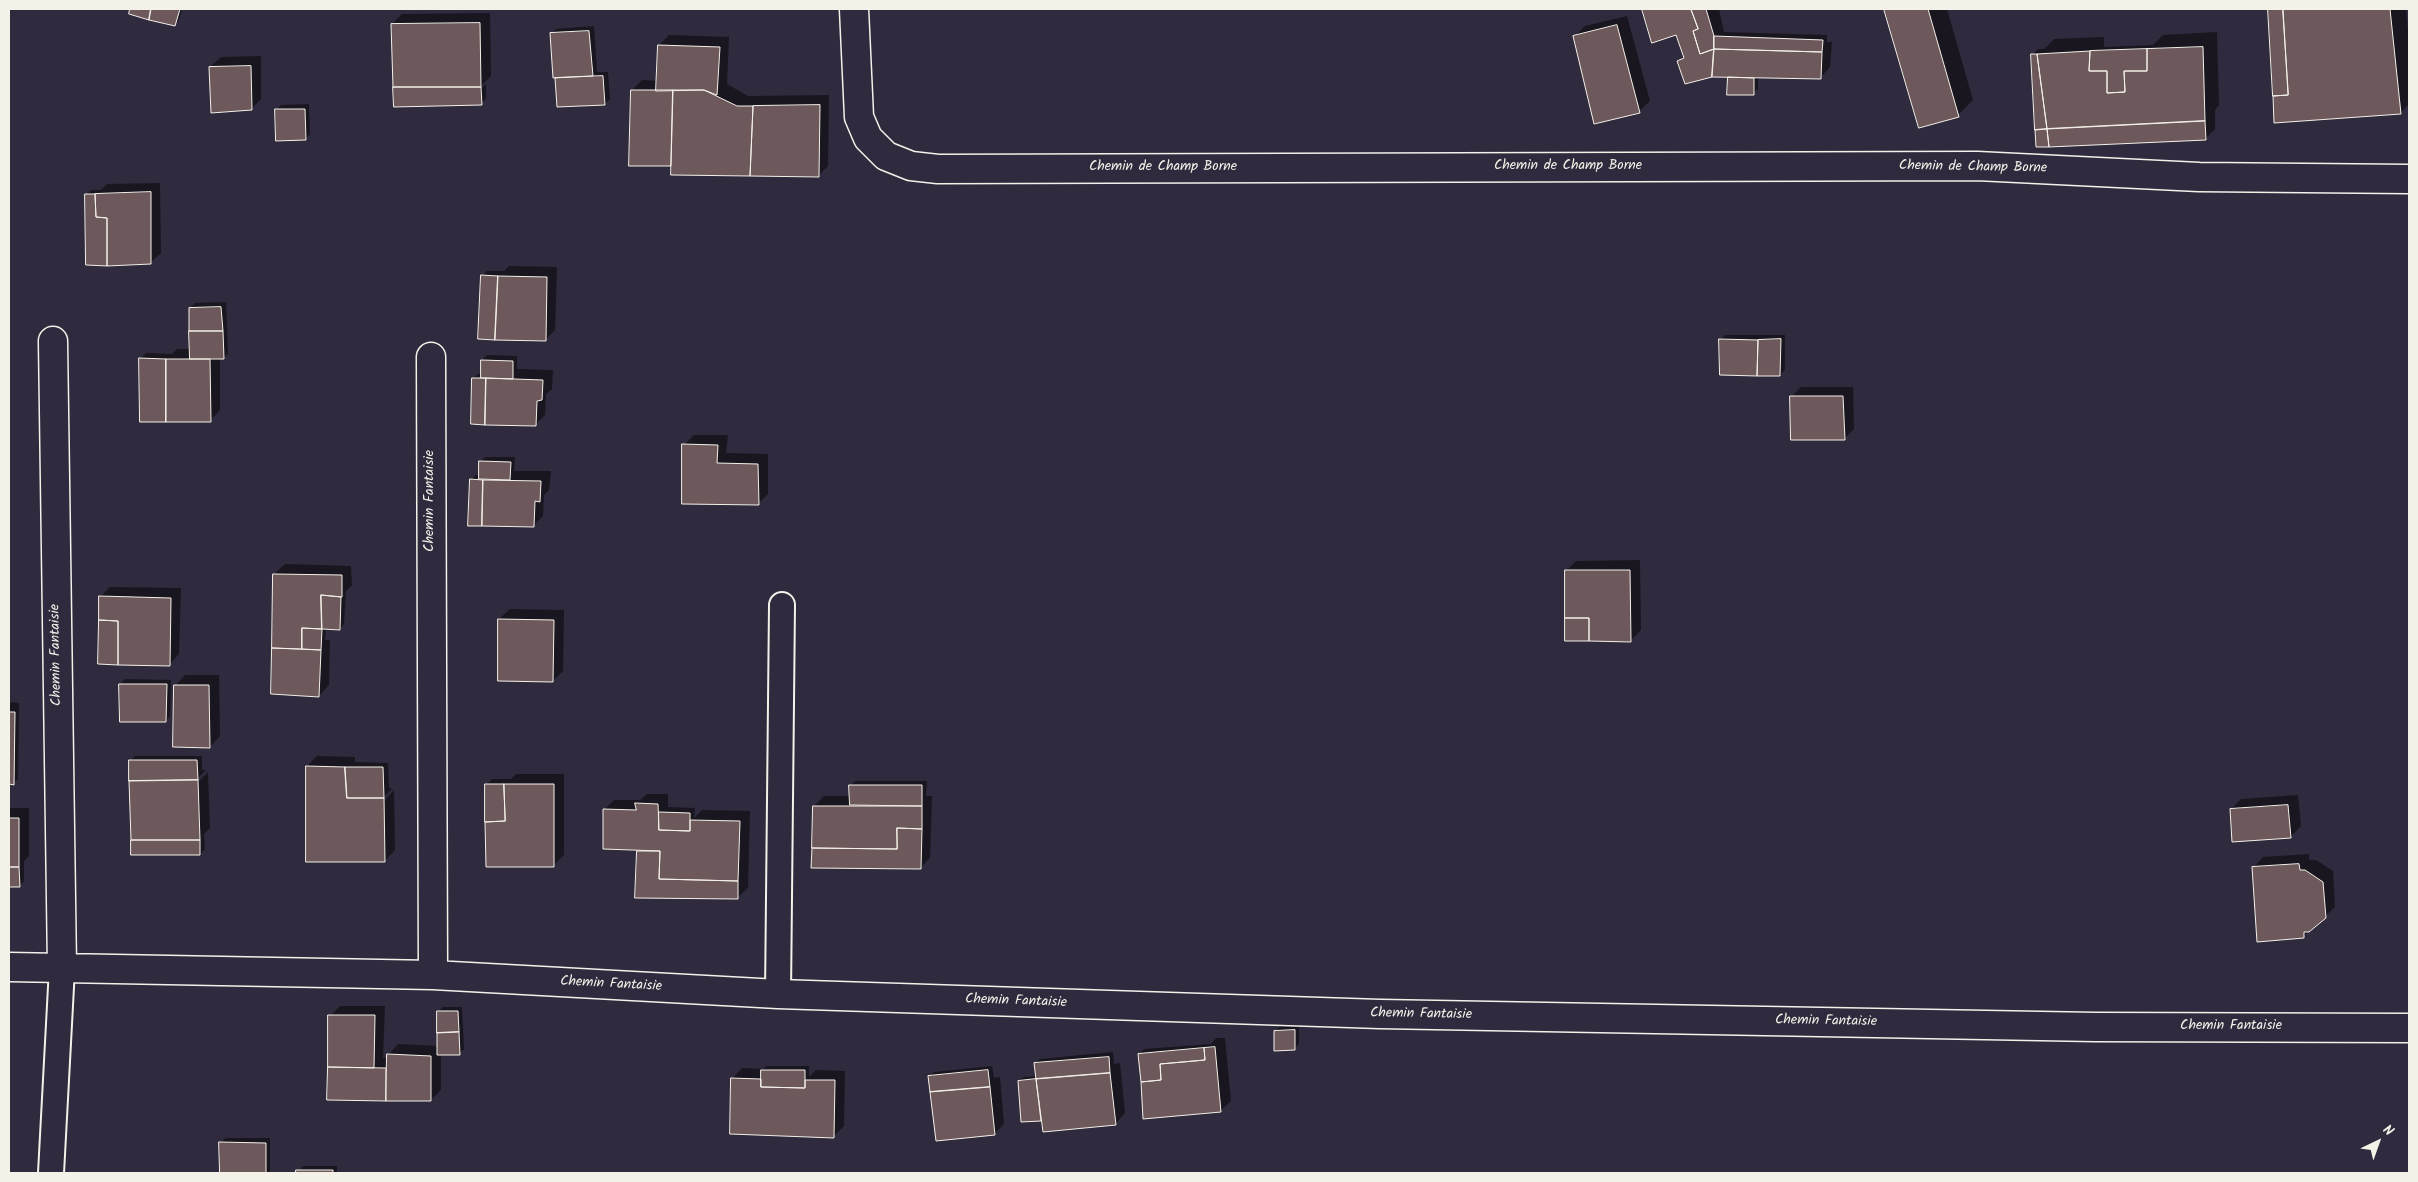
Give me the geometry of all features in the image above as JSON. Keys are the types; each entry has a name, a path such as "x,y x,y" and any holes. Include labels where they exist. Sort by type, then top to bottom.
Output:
{"street":[{"name":"Chemin de Champ Borne","path":"854,9 859,117 868,138 886,156 911,166 968,169 1977,166 2199,177 2409,179"},
{"name":"Chemin Fantaisie","path":"52,341 62,968"},
{"name":"Chemin Fantaisie","path":"431,357 433,975"},
{"name":"Chemin Fantaisie","path":"9,967 433,975 778,994 1380,1014 2075,1026 2409,1028"}],"lane":[{"path":"778,994 782,605"},
{"path":"51,1173 62,968"}],"building":[{"path":"130,9 151,9 149,20 129,14"},
{"path":"151,9 180,9 175,26 149,20"},
{"path":"1642,9 1691,9 1698,29 1693,31 1700,54 1714,49 1712,77 1685,84 1677,61 1684,58 1676,35 1652,43"},
{"path":"1691,9 1706,9 1714,36 1714,49 1700,54 1693,31 1698,29"},
{"path":"1884,9 1928,9 1959,117 1919,128"},
{"path":"2268,9 2283,9 2288,95 2273,96"},
{"path":"2283,9 2390,9 2401,114 2274,123 2273,96 2288,95"},
{"path":"480,23 481,87 393,87 391,24"},
{"path":"1617,25 1640,113 1594,124 1573,36"},
{"path":"589,31 593,76 553,78 550,33"},
{"path":"1714,36 1823,40 1822,52 1714,49"},
{"path":"658,45 720,47 717,95 704,90 656,91"},
{"path":"2203,47 2205,121 2047,129 2037,54 2090,51 2089,71 2107,71 2107,93 2125,92 2124,71 2147,71 2147,49"},
{"path":"1714,49 1822,52 1821,79 1712,77"},
{"path":"2147,49 2147,71 2124,71 2125,92 2107,93 2107,71 2089,71 2090,51"},
{"path":"2031,54 2037,54 2047,129 2035,130"},
{"path":"251,66 252,110 211,113 209,67"},
{"path":"603,76 605,105 557,107 555,78"},
{"path":"1728,77 1754,78 1754,95 1727,95"},
{"path":"393,87 481,87 482,105 394,107"},
{"path":"631,90 673,90 671,166 629,166"},
{"path":"673,90 704,90 737,106 753,106 750,176 671,175"},
{"path":"820,105 819,177 750,176 753,106"},
{"path":"275,109 305,109 306,140 276,141"},
{"path":"2205,121 2206,140 2049,147 2047,129"},
{"path":"2047,129 2049,147 2036,147 2035,130"},
{"path":"151,192 151,264 107,266 107,218 96,217 95,194"},
{"path":"85,194 95,194 96,217 107,218 107,266 86,265"},
{"path":"481,275 498,276 495,340 478,339"},
{"path":"498,276 547,277 546,341 495,340"},
{"path":"221,307 223,331 189,331 189,308"},
{"path":"189,331 223,331 224,359 190,359"},
{"path":"1719,339 1758,340 1757,376 1720,375"},
{"path":"1781,339 1780,376 1757,376 1758,340"},
{"path":"139,358 166,359 166,422 140,422"},
{"path":"166,359 210,359 211,422 166,422"},
{"path":"481,360 513,361 513,379 481,378"},
{"path":"472,378 486,378 485,425 471,424"},
{"path":"486,378 543,380 542,400 537,401 536,426 485,425"},
{"path":"1790,396 1843,396 1845,440 1791,440"},
{"path":"682,444 718,445 717,463 758,464 759,505 682,504"},
{"path":"479,461 511,462 510,480 479,479"},
{"path":"470,479 483,480 482,526 468,526"},
{"path":"483,480 541,481 540,502 535,501 534,527 482,526"},
{"path":"1565,570 1630,570 1631,642 1589,641 1589,618 1565,618"},
{"path":"273,574 342,575 342,597 321,595 322,629 302,628 302,649 272,648"},
{"path":"321,595 341,597 340,630 322,629"},
{"path":"99,596 171,598 170,666 118,665 118,621 99,620"},
{"path":"1565,618 1589,618 1589,641 1565,641"},
{"path":"498,619 554,620 553,682 498,681"},
{"path":"99,620 118,621 118,665 98,664"},
{"path":"302,628 322,629 321,650 302,649"},
{"path":"272,648 321,650 319,697 271,694"},
{"path":"119,684 167,684 166,722 120,722"},
{"path":"174,685 209,685 210,748 173,747"},
{"path":"9,712 15,712 14,785 9,784"},
{"path":"129,760 197,760 198,780 129,781"},
{"path":"306,766 345,767 347,798 384,798 385,862 306,862"},
{"path":"345,767 383,767 384,798 347,798"},
{"path":"198,780 200,840 131,840 129,781"},
{"path":"485,784 504,784 505,821 485,822"},
{"path":"504,784 554,784 554,867 486,867 485,822 505,821"},
{"path":"849,785 922,785 922,806 850,805"},
{"path":"635,803 658,804 659,830 690,831 690,820 740,821 738,881 659,879 660,851 603,849 603,809 636,810"},
{"path":"2288,805 2291,838 2232,842 2230,809"},
{"path":"813,806 922,806 922,829 897,828 897,849 812,848"},
{"path":"659,812 690,813 690,831 659,830"},
{"path":"9,818 19,818 19,867 9,867"},
{"path":"897,828 922,829 921,869 811,868 812,848 897,849"},
{"path":"131,840 200,840 200,855 131,855"},
{"path":"637,851 660,851 659,879 738,881 738,899 635,898"},
{"path":"2299,864 2300,870 2305,870 2323,882 2326,918 2309,932 2304,932 2304,938 2257,942 2252,867"},
{"path":"9,867 19,867 20,887 9,887"},
{"path":"437,1011 458,1011 459,1032 437,1033"},
{"path":"328,1015 375,1015 374,1068 328,1067"},
{"path":"1295,1030 1295,1050 1274,1051 1274,1031"},
{"path":"459,1032 460,1055 437,1055 437,1033"},
{"path":"1215,1047 1221,1112 1143,1119 1141,1082 1161,1080 1160,1064 1205,1060 1204,1048"},
{"path":"1204,1048 1205,1060 1160,1064 1161,1080 1141,1082 1138,1054"},
{"path":"387,1054 431,1056 431,1101 386,1101"},
{"path":"1109,1057 1110,1073 1036,1079 1034,1063"},
{"path":"328,1067 386,1068 386,1101 327,1100"},
{"path":"761,1070 805,1070 805,1088 761,1087"},
{"path":"988,1070 990,1087 930,1092 928,1076"},
{"path":"1110,1073 1116,1125 1043,1132 1036,1079"},
{"path":"731,1078 761,1079 761,1087 805,1088 805,1080 835,1080 834,1138 730,1134"},
{"path":"1036,1079 1041,1121 1021,1122 1018,1081"},
{"path":"990,1087 995,1135 936,1141 930,1092"},
{"path":"219,1142 266,1143 266,1173 220,1173"},
{"path":"296,1170 333,1170 333,1173 296,1173"}]}
